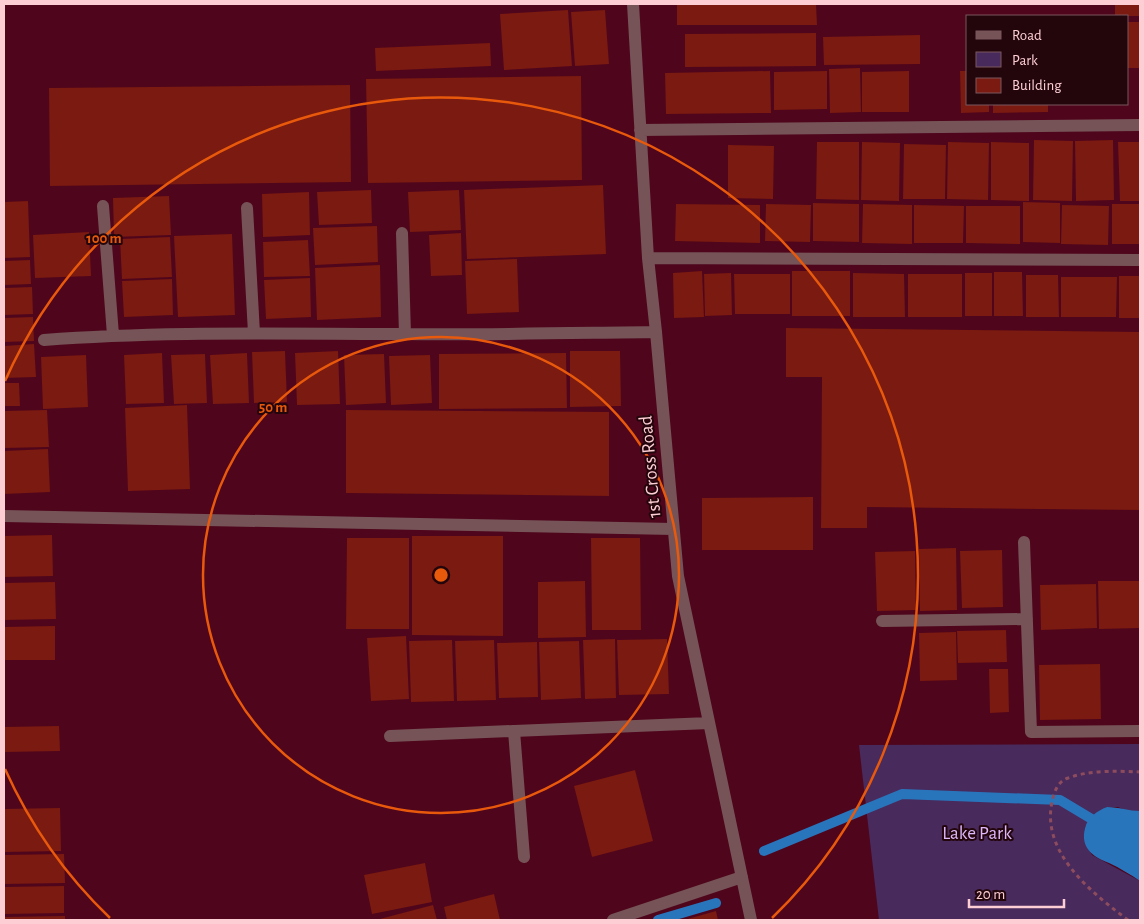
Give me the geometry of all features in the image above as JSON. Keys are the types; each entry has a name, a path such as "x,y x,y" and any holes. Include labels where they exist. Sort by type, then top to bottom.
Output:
{"street":[{"name":"1st Cross Road","path":"633,4 648,258 678,576 751,920"},
{"path":"640,130 1140,125"},
{"path":"102,206 113,335"},
{"path":"247,208 254,333"},
{"path":"402,233 404,334"},
{"path":"648,258 1140,260"},
{"path":"44,340 113,335 254,333 656,332"},
{"path":"4,516 674,529"},
{"path":"1024,542 1031,732 1140,731"},
{"path":"882,621 1027,619"},
{"path":"390,736 709,723"},
{"path":"514,731 524,857"},
{"path":"614,920 742,877"}],"path":[{"path":"1128,920 1092,892 1068,864 1053,836 1050,810 1055,790 1066,778 1113,771 1140,772"}],"green space":[{"name":"Lake Park","path":"1140,744 1140,811 1107,807 1091,818 1085,827 1084,837 1092,855 1140,881 1140,920 879,920 859,745"}],"water":[{"path":"1107,807 1140,811 1140,881 1093,855 1086,846 1084,835 1086,824 1093,815"}],"building":[{"path":"677,4 816,4 817,25 677,25"},
{"path":"1115,4 1140,4 1140,16 1115,15"},
{"path":"568,10 572,66 504,70 500,14"},
{"path":"605,10 609,64 575,66 571,12"},
{"path":"1129,22 1140,22 1140,68 1129,68"},
{"path":"816,33 816,66 685,67 685,34"},
{"path":"920,35 920,64 824,65 823,37"},
{"path":"490,43 491,66 376,71 375,48"},
{"path":"860,68 861,112 830,113 829,69"},
{"path":"770,71 771,113 666,114 665,73"},
{"path":"827,71 827,109 774,110 774,72"},
{"path":"909,71 909,112 862,112 862,72"},
{"path":"960,71 966,71 966,105 989,105 989,112 961,113"},
{"path":"581,76 582,180 368,183 366,79"},
{"path":"350,85 351,182 50,186 49,88"},
{"path":"993,105 1048,105 1048,112 993,113"},
{"path":"1034,140 1073,141 1072,201 1033,200"},
{"path":"1113,140 1114,200 1076,201 1075,141"},
{"path":"817,142 859,142 859,200 816,199"},
{"path":"862,142 900,143 899,201 861,200"},
{"path":"948,142 989,143 988,200 947,199"},
{"path":"991,142 1029,143 1029,201 991,200"},
{"path":"1118,142 1140,142 1140,201 1120,201"},
{"path":"904,144 946,145 945,199 903,199"},
{"path":"728,145 774,146 773,199 728,198"},
{"path":"603,185 606,254 467,259 464,190"},
{"path":"371,190 372,223 319,225 317,192"},
{"path":"459,190 461,230 410,232 408,192"},
{"path":"309,192 310,235 263,237 262,194"},
{"path":"169,196 171,235 114,237 113,198"},
{"path":"28,201 30,257 4,258 4,202"},
{"path":"1023,202 1060,203 1060,243 1023,242"},
{"path":"813,203 859,204 859,242 813,241"},
{"path":"676,204 760,205 760,243 675,241"},
{"path":"766,204 811,205 810,242 765,241"},
{"path":"863,204 912,205 912,244 862,243"},
{"path":"1112,204 1140,204 1140,244 1112,244"},
{"path":"914,205 964,206 963,243 914,243"},
{"path":"1062,205 1109,206 1108,245 1061,244"},
{"path":"966,206 1020,206 1020,244 966,243"},
{"path":"377,226 378,262 315,265 313,228"},
{"path":"89,232 91,276 35,278 33,235"},
{"path":"461,233 462,275 431,276 429,235"},
{"path":"232,234 235,315 178,317 174,236"},
{"path":"170,237 172,277 122,279 120,239"},
{"path":"308,240 310,276 264,277 263,242"},
{"path":"517,259 519,312 467,314 465,261"},
{"path":"30,260 31,284 4,285 4,261"},
{"path":"380,265 381,317 317,320 315,268"},
{"path":"702,271 704,317 674,318 673,273"},
{"path":"792,271 850,271 850,316 792,316"},
{"path":"994,272 1022,272 1023,316 994,316"},
{"path":"731,273 732,315 705,316 704,274"},
{"path":"853,273 904,274 905,317 853,317"},
{"path":"965,273 992,273 992,316 965,316"},
{"path":"734,274 790,274 790,314 735,314"},
{"path":"908,274 962,274 962,317 908,317"},
{"path":"1026,275 1058,275 1059,317 1026,317"},
{"path":"1119,276 1140,276 1140,318 1119,318"},
{"path":"1061,277 1117,277 1116,317 1061,317"},
{"path":"310,278 311,317 266,319 264,280"},
{"path":"172,279 173,315 124,317 122,281"},
{"path":"32,287 33,314 4,315 4,288"},
{"path":"33,317 34,341 4,342 4,318"},
{"path":"786,328 1140,332 1140,510 867,507 867,528 821,528 822,377 786,377"},
{"path":"34,344 36,377 4,378 4,346"},
{"path":"285,351 287,402 254,403 252,352"},
{"path":"338,351 340,404 297,405 295,353"},
{"path":"570,351 620,351 621,406 570,407"},
{"path":"162,353 164,403 126,404 124,355"},
{"path":"247,353 249,403 213,404 210,355"},
{"path":"566,353 567,408 439,409 439,354"},
{"path":"205,354 207,403 174,404 171,355"},
{"path":"384,354 386,403 346,405 344,355"},
{"path":"86,355 88,407 43,409 41,357"},
{"path":"430,355 432,403 391,405 389,356"},
{"path":"4,383 19,383 20,406 4,406"},
{"path":"187,405 190,489 128,491 125,408"},
{"path":"47,410 49,447 4,448 4,411"},
{"path":"346,410 609,412 609,496 346,493"},
{"path":"48,449 50,492 4,494 4,451"},
{"path":"813,497 813,550 702,550 702,498"},
{"path":"52,535 53,576 4,577 4,536"},
{"path":"412,536 503,536 503,636 412,635"},
{"path":"347,538 409,538 409,629 346,629"},
{"path":"591,538 640,538 641,630 592,630"},
{"path":"956,548 957,610 920,611 919,549"},
{"path":"1002,550 1003,607 962,608 960,551"},
{"path":"915,551 916,610 877,611 875,552"},
{"path":"585,581 586,637 538,638 538,582"},
{"path":"1098,581 1140,581 1140,628 1099,629"},
{"path":"55,582 56,619 4,620 4,583"},
{"path":"1096,584 1097,628 1041,630 1040,585"},
{"path":"55,626 55,660 4,660 4,627"},
{"path":"1006,630 1007,662 958,663 957,631"},
{"path":"956,632 957,680 920,681 919,633"},
{"path":"406,636 409,699 371,701 367,638"},
{"path":"615,639 616,698 585,699 583,640"},
{"path":"667,639 669,694 619,695 617,640"},
{"path":"452,640 454,701 411,702 409,641"},
{"path":"494,640 496,700 457,701 455,641"},
{"path":"579,641 581,698 541,700 539,642"},
{"path":"537,642 538,697 499,698 497,643"},
{"path":"1100,664 1101,719 1040,720 1039,665"},
{"path":"989,669 1008,669 1009,712 990,713"},
{"path":"59,726 60,751 4,752 4,727"},
{"path":"635,770 653,841 592,857 574,786"},
{"path":"60,808 61,851 4,852 4,809"},
{"path":"64,854 65,883 4,884 4,855"},
{"path":"425,863 432,902 372,914 364,875"},
{"path":"64,886 64,913 4,914 4,887"},
{"path":"494,894 500,920 447,920 444,907"},
{"path":"433,905 437,920 376,920"},
{"path":"716,911 718,920 684,920"},
{"path":"65,916 65,920 4,920 4,917"}],"waterway":[{"path":"764,851 902,794 1060,800 1100,824"},
{"path":"658,920 716,903"}]}
